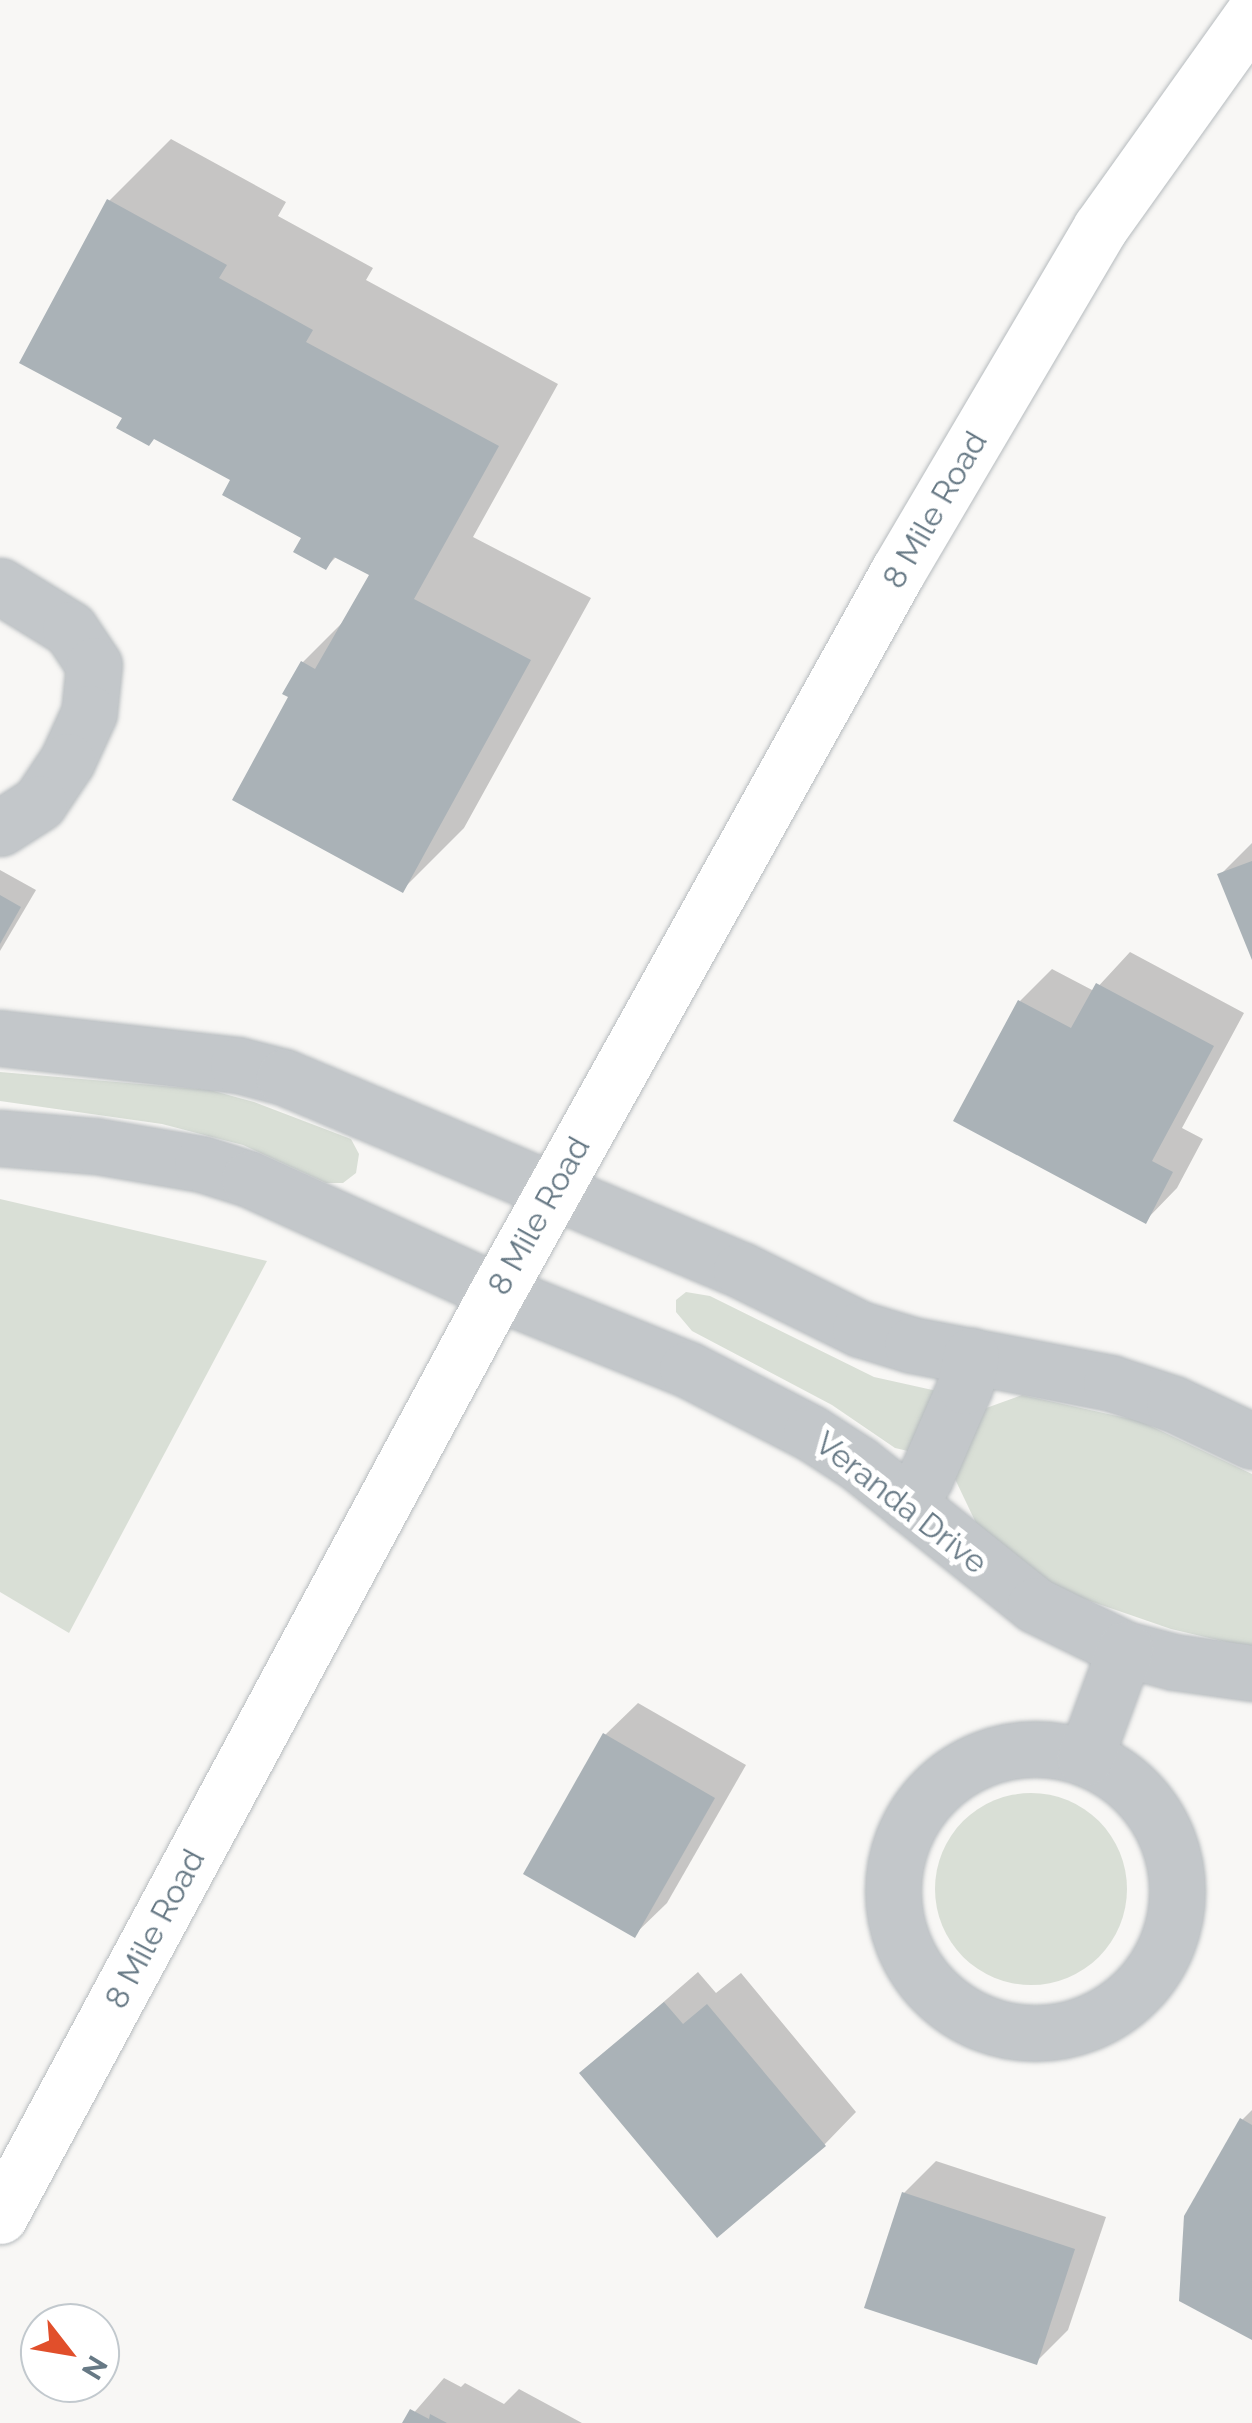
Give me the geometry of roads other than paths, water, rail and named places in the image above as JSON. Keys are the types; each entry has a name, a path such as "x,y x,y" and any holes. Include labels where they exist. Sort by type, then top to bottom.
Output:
{"main road":[{"name":"8 Mile Road","path":"0,2216 497,1292 898,571 1100,228 1252,14"}],"street":[{"path":"0,586 70,629 94,665 89,712 67,761 38,803 0,828"},
{"path":"0,1038 238,1065 284,1077 741,1270 835,1320 912,1346 1111,1383 1174,1404 1252,1441"},
{"name":"Veranda Drive","path":"0,1138 96,1146 202,1164 249,1179 497,1292 687,1370 776,1415 859,1464 1035,1605 1125,1649 1174,1662 1252,1673"},
{"path":"907,1503 925,1478 965,1386 971,1356"},
{"path":"1085,1758 1125,1649"},
{"path":"1015,1749 1064,1750 1085,1758 1108,1768 1146,1801 1170,1844 1178,1892 1169,1941 1147,1980 1112,2010 1071,2028 1026,2034 981,2024 942,2001 913,1967 896,1924 892,1880 902,1836 930,1794 969,1764 1015,1749"}]}
